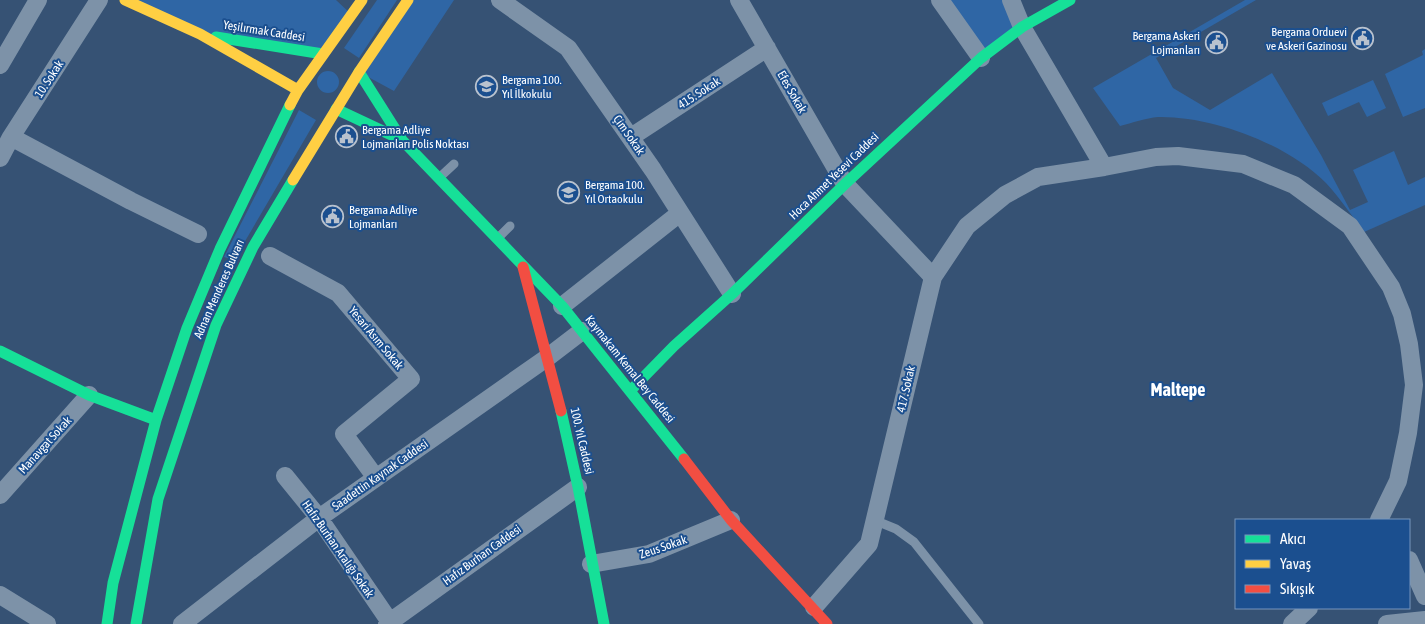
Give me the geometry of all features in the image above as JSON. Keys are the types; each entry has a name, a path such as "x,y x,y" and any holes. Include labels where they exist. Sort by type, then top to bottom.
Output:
{"main road":[{"name":"Adnan Menderes Bulvarı","path":"107,624 113,583 156,420 187,328 220,249 302,92 323,54 362,0"},
{"name":"Adnan Menderes Bulvarı","path":"136,624 158,499 216,325 253,247 336,109 355,70 408,0"},
{"name":"Hoca Ahmet Yesevi Caddesi","path":"631,390 674,346 732,294 845,184 981,58 1022,27 1070,0"},
{"name":"Yeşilırmak Caddesi","path":"128,1 200,34 302,92"},
{"name":"Yeşilırmak Caddesi","path":"200,34 323,54"},
{"path":"323,54 336,60"},
{"name":"Kaymakam Kemal Bey Caddesi","path":"355,70 402,140 562,306 631,390 731,520 814,607 827,624"},
{"name":"Kaymakam Kemal Bey Caddesi","path":"323,102 402,140"},
{"name":"100. Yıl Caddesi","path":"523,266 548,358 578,487 591,564 604,624"},
{"path":"0,351 89,395 156,420"}],"street":[{"path":"0,65 38,0"},
{"name":"10. Sokak","path":"0,158 11,137 99,0"},
{"name":"Efes Sokak","path":"739,0 845,184"},
{"path":"940,0 981,58"},
{"path":"1011,0 1022,27 1104,167"},
{"name":"Çim Sokak","path":"508,2 524,22 568,48 631,138 650,173 680,213 732,294"},
{"name":"415. Sokak","path":"631,138 767,48"},
{"path":"11,137 131,201 198,234"},
{"path":"845,184 933,277 967,226 1005,195 1038,177 1178,156 1243,164 1294,185 1344,220 1391,287 1402,314 1409,344 1417,431 1385,516"},
{"path":"562,306 680,213"},
{"name":"Yesari Asım Sokak","path":"270,256 338,293 410,379 344,434 376,478"},
{"name":"417. Sokak","path":"814,607 869,544 933,277"},
{"name":"Saadettin Kaynak Caddesi","path":"182,624 319,518 548,358 582,331"},
{"name":"Manavgat Sokak","path":"0,494 89,395"},
{"name":"Hafız Burhan Aralığı Sokak","path":"285,476 319,518 388,623"},
{"name":"Hafız Burhan Caddesi","path":"388,623 578,487"},
{"name":"Zeus Sokak","path":"591,564 649,554 731,520"},
{"path":"1410,562 1425,596"},
{"path":"0,595 47,624"},
{"path":"1292,624 1308,609"},
{"path":"1387,624 1425,620"}],"lane":[{"path":"440,178 454,164"},
{"path":"497,238 510,226"},
{"path":"874,520 896,529 914,542 979,624"}],"shaded area":[{"path":"131,0 336,0 352,15 323,54 200,34"},
{"path":"377,0 397,0 359,58 344,48"},
{"path":"408,0 454,0 394,91 359,72"},
{"path":"940,0 1011,0 1022,27 981,58"},
{"path":"1245,0 1256,0 1156,58 1173,88 1210,110 1272,73 1321,155 1350,210 1368,202 1353,170 1394,151 1408,185 1425,177 1425,205 1364,232 1326,183 1310,169 1291,156 1248,135 1202,121 1179,118 1158,117 1120,126 1093,88"},
{"path":"1425,49 1425,108 1403,117 1385,74 1423,55 1422,51"},
{"path":"328,71 336,74 339,82 336,90 328,93 320,90 317,82 320,74"},
{"path":"1373,80 1386,108 1367,117 1359,102 1328,116 1322,103"},
{"path":"299,110 316,120 234,260 224,257"}],"traffic: fast":[{"path":"631,390 674,346 732,294 845,184 981,58 1022,27 1070,0"},
{"path":"216,37 323,54"},
{"path":"359,72 402,140 562,306 684,459"},
{"path":"107,624 113,583 156,420 187,328 220,249 290,105"},
{"path":"336,109 402,140"},
{"path":"136,624 158,499 216,325 253,247 293,180"},
{"path":"0,351 89,395 156,420"},
{"path":"561,411 578,487 604,624"}],"traffic: slow":[{"path":"125,0 200,34 298,90"},
{"path":"290,105 298,90 362,0"},
{"path":"293,180 359,72 408,0"}],"traffic: jam":[{"path":"523,267 561,411"},
{"path":"684,459 731,520 827,624"}],"place":[{"name":"Bergama Orduevi ve Askeri Gazinosu","path":"1363,39"},
{"name":"Bergama Askeri Lojmanları","path":"1216,43"},
{"name":"Bergama 100. Yıl İlkokulu","path":"486,87"},
{"name":"Bergama Adliye Lojmanları Polis Noktası","path":"346,137"},
{"name":"Bergama 100. Yıl Ortaokulu","path":"569,192"},
{"name":"Bergama Adliye Lojmanları","path":"333,217"}],"district":[{"name":"Maltepe","path":"1178,389"}]}
